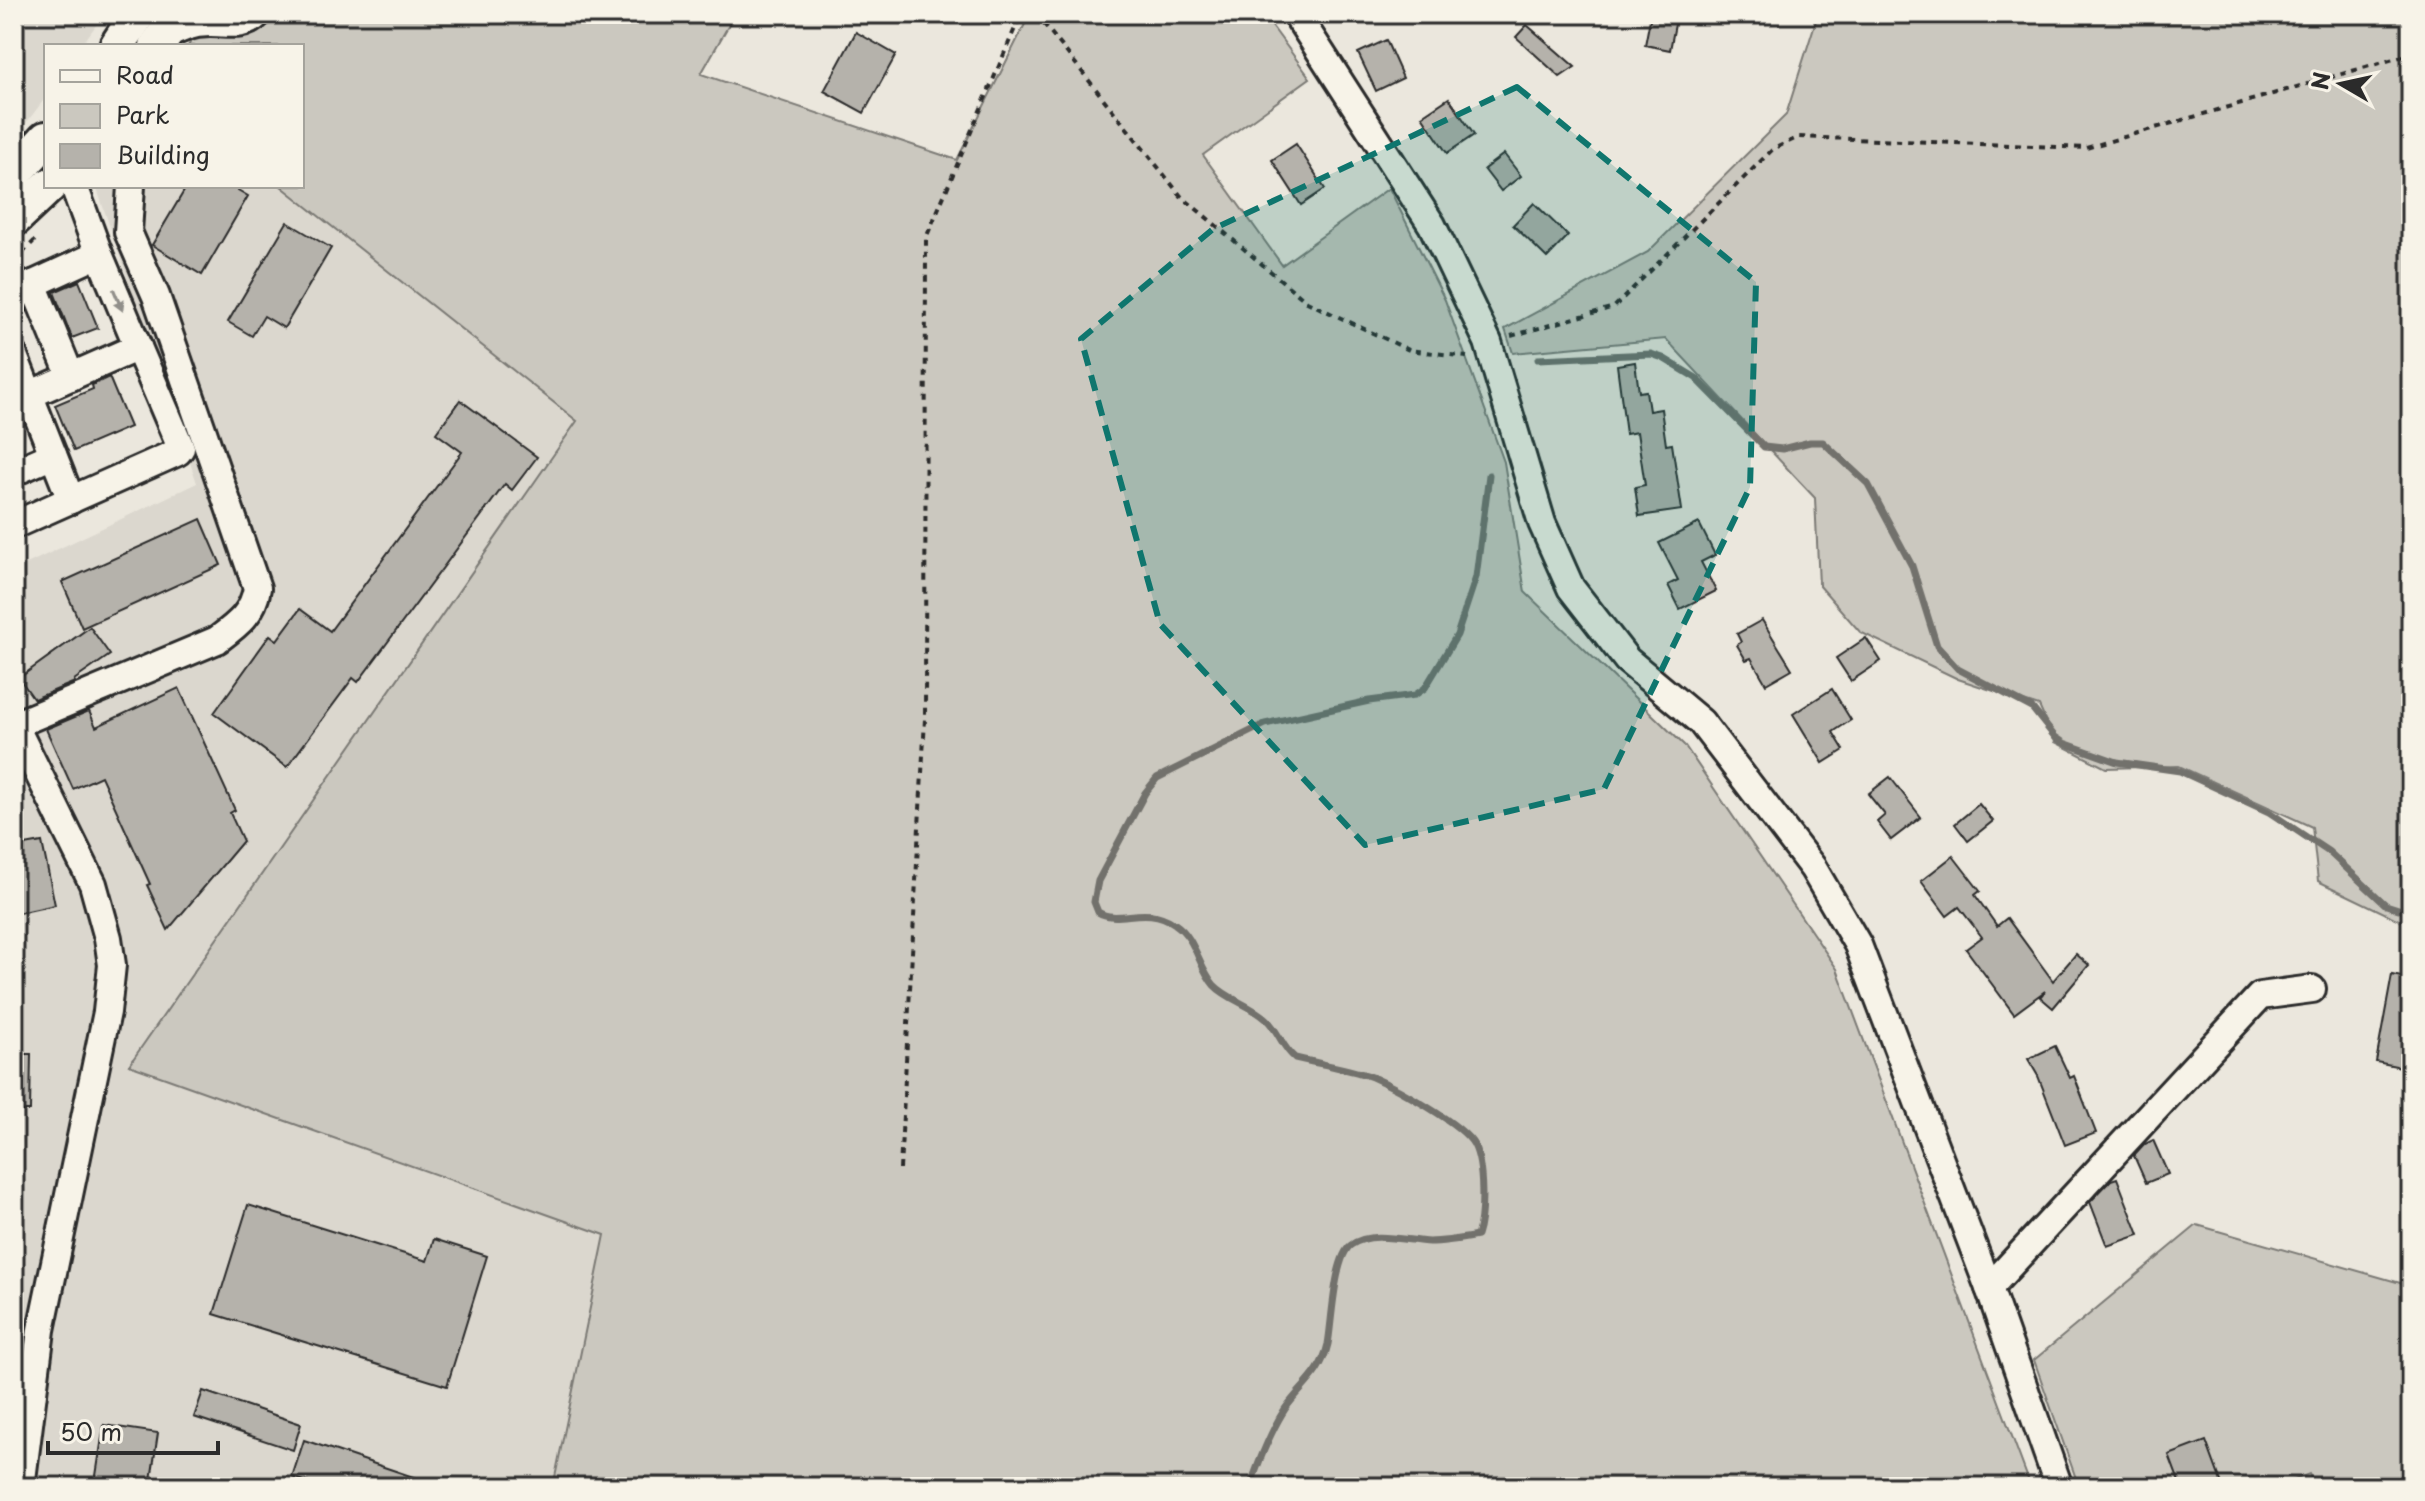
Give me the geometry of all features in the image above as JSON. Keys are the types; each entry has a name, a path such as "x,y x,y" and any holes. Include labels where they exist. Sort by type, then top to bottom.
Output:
{"main road":[{"path":"118,44 138,14"},
{"path":"14,174 44,141"},
{"path":"14,219 47,188"}],"street":[{"path":"166,33 208,23 237,25 246,23 258,14"},
{"path":"1308,18 1432,225 1488,342 1542,523 1571,588 1627,660 1701,722 1813,868 1858,945 1989,1288 2059,1487"},
{"path":"14,525 181,448 99,254 75,188"},
{"path":"21,1487 41,1330 107,1012 112,965 93,884 14,725 217,640 243,621 255,604 257,588 156,296 128,232 131,188"},
{"path":"14,303 18,291 99,254"},
{"path":"33,284 71,377"},
{"path":"29,395 138,347"},
{"path":"14,356 71,500"},
{"path":"14,472 53,455"},
{"path":"1989,1288 2260,996 2312,989"}],"path":[{"path":"900,1169 925,719 926,238 1021,14"},
{"path":"1036,14 1181,196 1307,302 1409,350 1467,357 1488,342 1614,307 1773,149 1799,137 2086,148 2411,54"}],"highlighted area":[{"path":"1517,87 1756,282 1750,487 1604,789 1365,845 1160,624 1081,339 1213,229"}],"shaded area":[{"path":"14,14 104,14 82,44 44,44 44,100 14,139"},
{"path":"97,188 284,188 577,421 129,1065 605,1235 553,1487 14,1487 14,570 197,483"}],"green space":[{"path":"209,14 735,14 701,74 957,160 1030,14 1263,14 1310,78 1203,155 1282,265 1389,188 1445,300 1504,462 1525,592 1685,746 1837,969 2031,1487 553,1487 605,1235 129,1065 577,421 284,188 304,188 304,44 189,44"},
{"path":"1818,14 2411,14 2411,926 2318,881 2312,827 2179,766 2106,768 2055,742 2039,706 1958,679 1860,632 1819,585 1815,498 1666,339 1513,353 1505,329 1648,252 1786,115"},
{"path":"2197,1225 2411,1286 2411,1487 2315,1487 2309,1474 2277,1487 2079,1487 2034,1360"}],"building":[{"path":"1651,14 1677,14 1670,50 1645,45"},
{"path":"1527,25 1575,67 1560,77 1516,37"},
{"path":"856,32 896,55 864,113 824,91"},
{"path":"1386,40 1403,78 1376,91 1358,53"},
{"path":"1449,98 1474,135 1447,153 1422,116"},
{"path":"1296,144 1325,189 1301,205 1272,160"},
{"path":"1504,154 1521,176 1501,191 1484,169"},
{"path":"186,188 234,188 248,196 202,275 152,245"},
{"path":"1534,203 1568,236 1547,258 1513,225"},
{"path":"287,222 331,248 284,328 264,316 252,336 228,322"},
{"path":"79,281 98,328 72,338 54,292"},
{"path":"1635,362 1639,392 1646,391 1649,411 1661,409 1666,445 1672,444 1682,510 1639,516 1635,487 1645,485 1637,432 1626,434 1617,365"},
{"path":"109,377 130,427 74,451 55,405 93,389 92,385"},
{"path":"460,400 537,457 512,490 505,484 358,682 353,678 287,767 214,713 270,635 277,640 300,609 330,631 462,452 436,433"},
{"path":"201,519 221,565 82,628 62,582"},
{"path":"1699,523 1715,555 1701,562 1716,591 1680,609 1668,585 1678,580 1659,543"},
{"path":"1762,620 1792,669 1766,684 1751,658 1746,660 1737,645 1741,642 1737,634"},
{"path":"90,627 110,655 75,682 34,699 19,678"},
{"path":"1866,638 1881,661 1851,681 1836,658"},
{"path":"179,688 235,810 230,813 243,841 168,930 101,776 73,789 46,729 89,711 96,727"},
{"path":"1832,689 1851,720 1833,732 1844,750 1823,763 1793,714"},
{"path":"1890,777 1921,817 1891,840 1877,822 1885,815 1868,794"},
{"path":"1979,804 1993,821 1968,841 1955,824"},
{"path":"42,842 55,905 14,914 14,847"},
{"path":"1953,856 1980,891 1975,895 1997,926 2007,918 2053,981 2076,954 2089,965 2053,1008 2040,997 2045,991 2014,1014 1966,949 1982,937 1959,907 1947,916 1921,881"},
{"path":"2392,975 2411,979 2411,1069 2376,1062"},
{"path":"2055,1046 2070,1078 2074,1076 2096,1133 2065,1145 2038,1076 2028,1059"},
{"path":"14,1054 31,1054 30,1111 14,1111"},
{"path":"2153,1140 2168,1174 2146,1183 2134,1156"},
{"path":"2117,1178 2139,1235 2107,1246 2090,1202 2111,1180"},
{"path":"248,1205 427,1261 434,1239 487,1256 447,1386 214,1314"},
{"path":"203,1391 301,1424 293,1450 194,1417"},
{"path":"104,1425 158,1433 150,1487 95,1482"},
{"path":"304,1440 434,1484 434,1487 321,1487 292,1477"},
{"path":"2206,1441 2223,1487 2181,1487 2169,1455"}],"waterway":[{"path":"1538,359 1651,354 1696,378 1764,447 1782,449 1823,442 1868,484 1912,566 1937,646 1958,669 2032,708 2055,737 2064,743 2117,762 2180,771 2269,812 2329,852 2386,905 2411,913"},
{"path":"1250,1487 1280,1418 1316,1372 1325,1355 1337,1276 1345,1252 1351,1245 1369,1238 1429,1242 1477,1236 1481,1216 1480,1165 1474,1145 1467,1136 1428,1107 1372,1077 1295,1058 1266,1019 1214,985 1188,937 1175,924 1153,915 1115,916 1098,912 1094,902 1098,881 1145,793 1157,778 1265,724 1369,701 1415,695 1425,688 1457,635 1476,577 1489,475"}]}
